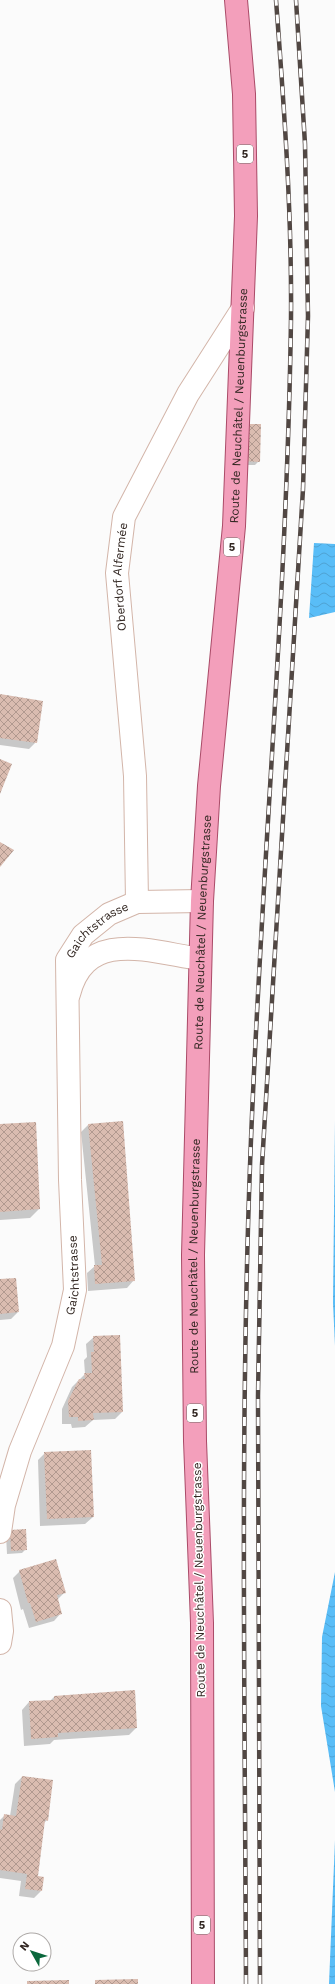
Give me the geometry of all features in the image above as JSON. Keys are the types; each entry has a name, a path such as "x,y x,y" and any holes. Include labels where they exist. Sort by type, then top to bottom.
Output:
{"main road":[{"name":"Route de Neuchâtel / Neuenburgstrasse","path":"203,1984 202,1623 195,1441 193,1255 202,901 209,786 234,526 243,308 246,216 244,102 236,0"}],"street":[{"name":"Oberdorf Alfermée","path":"137,902 135,776 116,573 124,517 188,394 243,308"},
{"name":"Gaichtstrasse","path":"0,1532 4,1505 20,1452 63,1346 75,1290 70,1180 66,1007 67,960 83,935 109,914 137,902 202,901"},
{"name":"Gaichtstrasse","path":"66,1007 74,977 89,958 111,949 134,948 200,959"},
{"path":"0,1610 2,1631 0,1643"}],"water":[{"path":"314,543 335,544 335,612 309,618"},
{"path":"335,1120 335,1346 333,1303"},
{"path":"335,1572 335,1792 321,1706 322,1637"},
{"path":"335,1840 335,1984 329,1984"}],"building":[{"path":"242,424 261,424 260,462 241,461"},
{"path":"0,694 43,701 37,743 0,738"},
{"path":"0,759 12,764 0,794"},
{"path":"0,842 14,850 0,867"},
{"path":"123,1121 135,1281 95,1284 94,1265 102,1265 88,1124"},
{"path":"36,1122 40,1209 0,1212 0,1124"},
{"path":"16,1278 19,1312 0,1314 0,1279"},
{"path":"120,1335 123,1412 93,1413 94,1420 78,1421 78,1417 69,1417 68,1401 79,1379 85,1379 84,1373 92,1373 91,1352 94,1352 93,1336"},
{"path":"91,1450 94,1517 47,1519 44,1452"},
{"path":"26,1529 27,1550 11,1551 10,1530"},
{"path":"56,1559 66,1593 57,1595 62,1614 36,1622 30,1603 28,1603 19,1570"},
{"path":"135,1690 137,1728 58,1733 58,1737 31,1739 29,1701 54,1700 54,1696"},
{"path":"22,1776 53,1780 48,1821 45,1820 38,1876 44,1877 42,1891 25,1889 27,1874 0,1870 0,1829 2,1830 4,1814 16,1816"},
{"path":"138,1979 138,1984 95,1984 95,1980"},
{"path":"69,1980 69,1984 27,1984 27,1981"}],"railway":[{"path":"246,1984 244,1472 247,1268 254,1060 284,531 291,319 289,199 276,0"},
{"path":"260,1984 258,1396 262,1165 303,489 308,316 305,144 296,0"}]}
